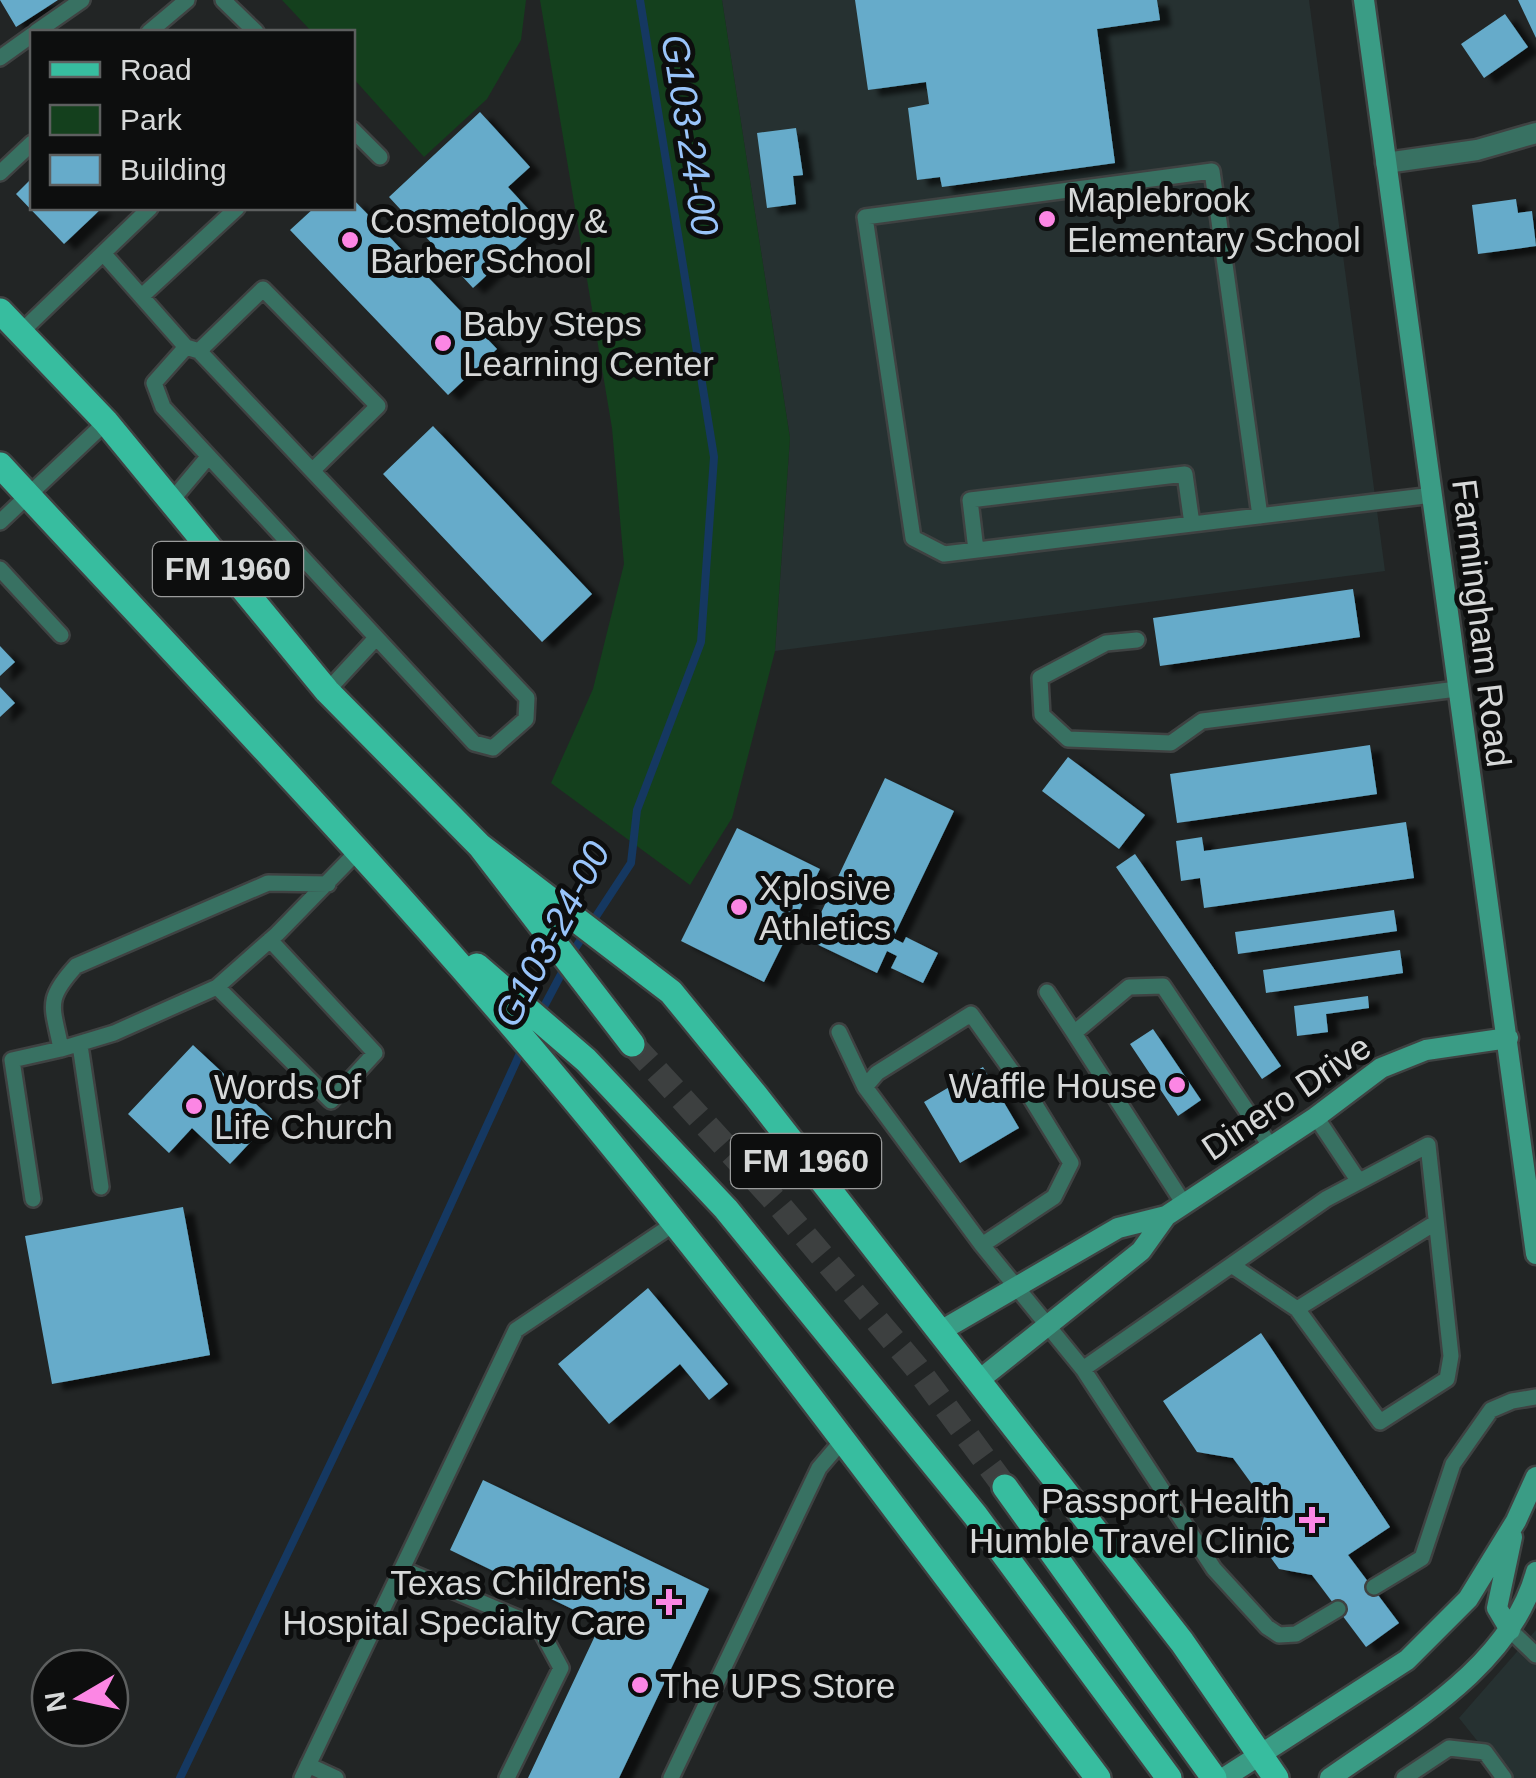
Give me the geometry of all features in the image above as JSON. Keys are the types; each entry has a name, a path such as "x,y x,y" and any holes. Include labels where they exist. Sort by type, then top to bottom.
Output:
{"main road":[{"name":"FM 1960","path":"0,312 106,422 327,691 458,824 480,846 670,992 1182,1642 1276,1778"},
{"name":"FM 1960","path":"0,466 414,911 571,1095 675,1222 1098,1778"},
{"name":"FM 1960","path":"480,846 632,1044"},
{"name":"FM 1960","path":"414,911 586,1060 726,1209 975,1515 1169,1778"},
{"path":"1004,1487 1214,1778"}],"street":[{"name":"Farmingham Road","path":"1364,0 1536,1254"},
{"path":"1386,163 1477,150 1536,132"},
{"name":"Dinero Drive","path":"940,1332 1118,1228 1175,1210 1382,1068 1426,1050 1508,1038"},
{"name":"Dinero Drive","path":"978,1381 1141,1251 1175,1210"},
{"path":"1224,1778 1407,1660 1468,1599 1516,1521 1536,1477"},
{"path":"1510,1630 1497,1608 1516,1521"},
{"path":"1330,1778 1446,1696 1510,1630 1536,1572"}],"lane":[{"path":"40,30 82,0"},
{"path":"150,30 187,0"},
{"path":"223,0 254,30"},
{"path":"0,58 30,37"},
{"path":"355,132 380,156"},
{"path":"0,172 30,145"},
{"path":"1260,516 1212,171 865,217 913,538 944,554 976,550 1260,516 1433,495"},
{"path":"21,332 148,210"},
{"path":"142,296 235,210"},
{"path":"103,254 193,349 314,468 528,698 526,719 493,748 474,744 163,407 154,382 193,349 263,289 378,406 314,468"},
{"path":"0,522 106,422"},
{"path":"172,500 208,457"},
{"path":"976,550 970,500 1134,480 1185,474 1192,524"},
{"path":"0,569 61,635"},
{"path":"327,691 376,638"},
{"path":"1136,640 1106,642 1040,678 1042,715 1068,738 1171,743 1202,721 1457,688"},
{"path":"33,1199 12,1060 80,1046 217,987 328,884 358,850"},
{"path":"61,1049 52,1002 56,988 76,966 268,882 328,884"},
{"path":"217,987 331,1101 375,1053 270,940"},
{"path":"1074,1033 1129,987 1164,986 1271,1147"},
{"path":"1047,992 1175,1210"},
{"path":"865,1088 877,1074 971,1014 1032,1098 1071,1164 1054,1197 982,1245"},
{"path":"839,1032 865,1088 982,1245 1083,1369 1214,1568 1266,1626 1279,1634 1296,1634 1338,1608"},
{"path":"80,1046 100,1187"},
{"path":"1316,1116 1358,1180"},
{"path":"1083,1369 1326,1199 1428,1145 1450,1356 1447,1379 1380,1422 1297,1309 1233,1266"},
{"path":"336,1778 305,1771 516,1330 675,1222"},
{"path":"1297,1309 1435,1223"},
{"path":"1374,1587 1422,1558 1453,1464 1491,1410 1536,1397"},
{"path":"670,1778 819,1468 842,1441"},
{"path":"402,1568 539,1627 561,1668 508,1778"},
{"path":"1510,1630 1536,1655"},
{"path":"1404,1778 1449,1748 1485,1752 1504,1778"}],"shaded area":[{"name":"Maplebrook Elementary School","path":"722,0 1309,0 1385,571 775,651 790,438"},
{"path":"1536,1630 1536,1778 1507,1778 1459,1718"}],"green space":[{"path":"282,0 526,0 521,40 487,99 424,157 355,80 355,30 310,30"},
{"path":"540,0 722,0 790,438 775,651 732,818 690,885 551,783 593,689 624,564 612,428"}],"building":[{"path":"0,0 58,0 16,27"},
{"path":"855,0 1157,0 1160,20 1097,29 1115,163 942,187 940,177 917,180 908,108 929,104 926,82 868,90"},
{"path":"1518,0 1536,0 1536,38"},
{"path":"1505,14 1528,47 1484,78 1461,44"},
{"path":"480,112 530,167 508,187 542,224 473,288 389,197"},
{"path":"796,128 803,175 793,176 796,204 767,208 757,133"},
{"path":"30,180 30,209 16,194"},
{"path":"1516,199 1518,213 1532,211 1536,246 1478,254 1472,205"},
{"path":"355,201 497,349 448,395 290,230 312,210 355,210"},
{"path":"31,210 100,210 64,244"},
{"path":"433,426 592,594 542,642 383,474"},
{"path":"1353,589 1360,637 1160,666 1153,618"},
{"path":"0,646 15,662 0,676"},
{"path":"0,687 15,703 0,717"},
{"path":"1370,745 1377,794 1177,823 1170,774"},
{"path":"1068,757 1145,815 1119,849 1042,791"},
{"path":"885,778 954,811 893,938 903,943 906,937 938,953 923,983 891,968 897,956 887,951 877,973 808,940"},
{"path":"1406,822 1414,878 1204,908 1200,878 1181,881 1176,841 1202,837 1204,851"},
{"path":"737,828 820,869 764,982 681,941"},
{"path":"1135,854 1281,1066 1262,1079 1116,867"},
{"path":"1394,910 1397,931 1238,954 1235,932"},
{"path":"1400,950 1403,973 1266,993 1263,970"},
{"path":"1368,996 1369,1008 1326,1014 1328,1032 1297,1036 1294,1006"},
{"path":"1153,1029 1201,1100 1178,1116 1130,1044"},
{"path":"193,1045 272,1119 230,1164 192,1128 169,1153 128,1114"},
{"path":"983,1067 1019,1128 960,1163 924,1102"},
{"path":"183,1207 210,1355 52,1384 25,1236"},
{"path":"648,1288 728,1384 709,1400 680,1364 609,1424 558,1364"},
{"path":"1261,1333 1390,1527 1348,1555 1399,1623 1366,1647 1312,1575 1279,1569 1258,1540 1267,1505 1233,1458 1197,1452 1163,1401"},
{"path":"483,1480 709,1589 619,1778 528,1778 601,1623 450,1550"}],"waterway":[{"name":"G103-24-00","path":"540,1014 574,950 631,863 637,810 701,642 714,457 640,0"},
{"name":"G103-24-00","path":"180,1778 369,1383 522,1049"}],"tunnel":[{"path":"632,1044 779,1205 916,1367 1005,1487"}],"place":[{"name":"Maplebrook Elementary School","path":"1047,219"},
{"name":"Cosmetology & Barber School","path":"350,240"},
{"name":"Baby Steps Learning Center","path":"443,343"},
{"name":"Xplosive Athletics","path":"739,907"},
{"name":"Waffle House","path":"1177,1085"},
{"name":"Words Of Life Church","path":"194,1106"},
{"name":"Passport Health Humble Travel Clinic","path":"1312,1520"},
{"name":"Texas Children's Hospital Specialty Care","path":"669,1602"},
{"name":"The UPS Store","path":"640,1685"}]}
